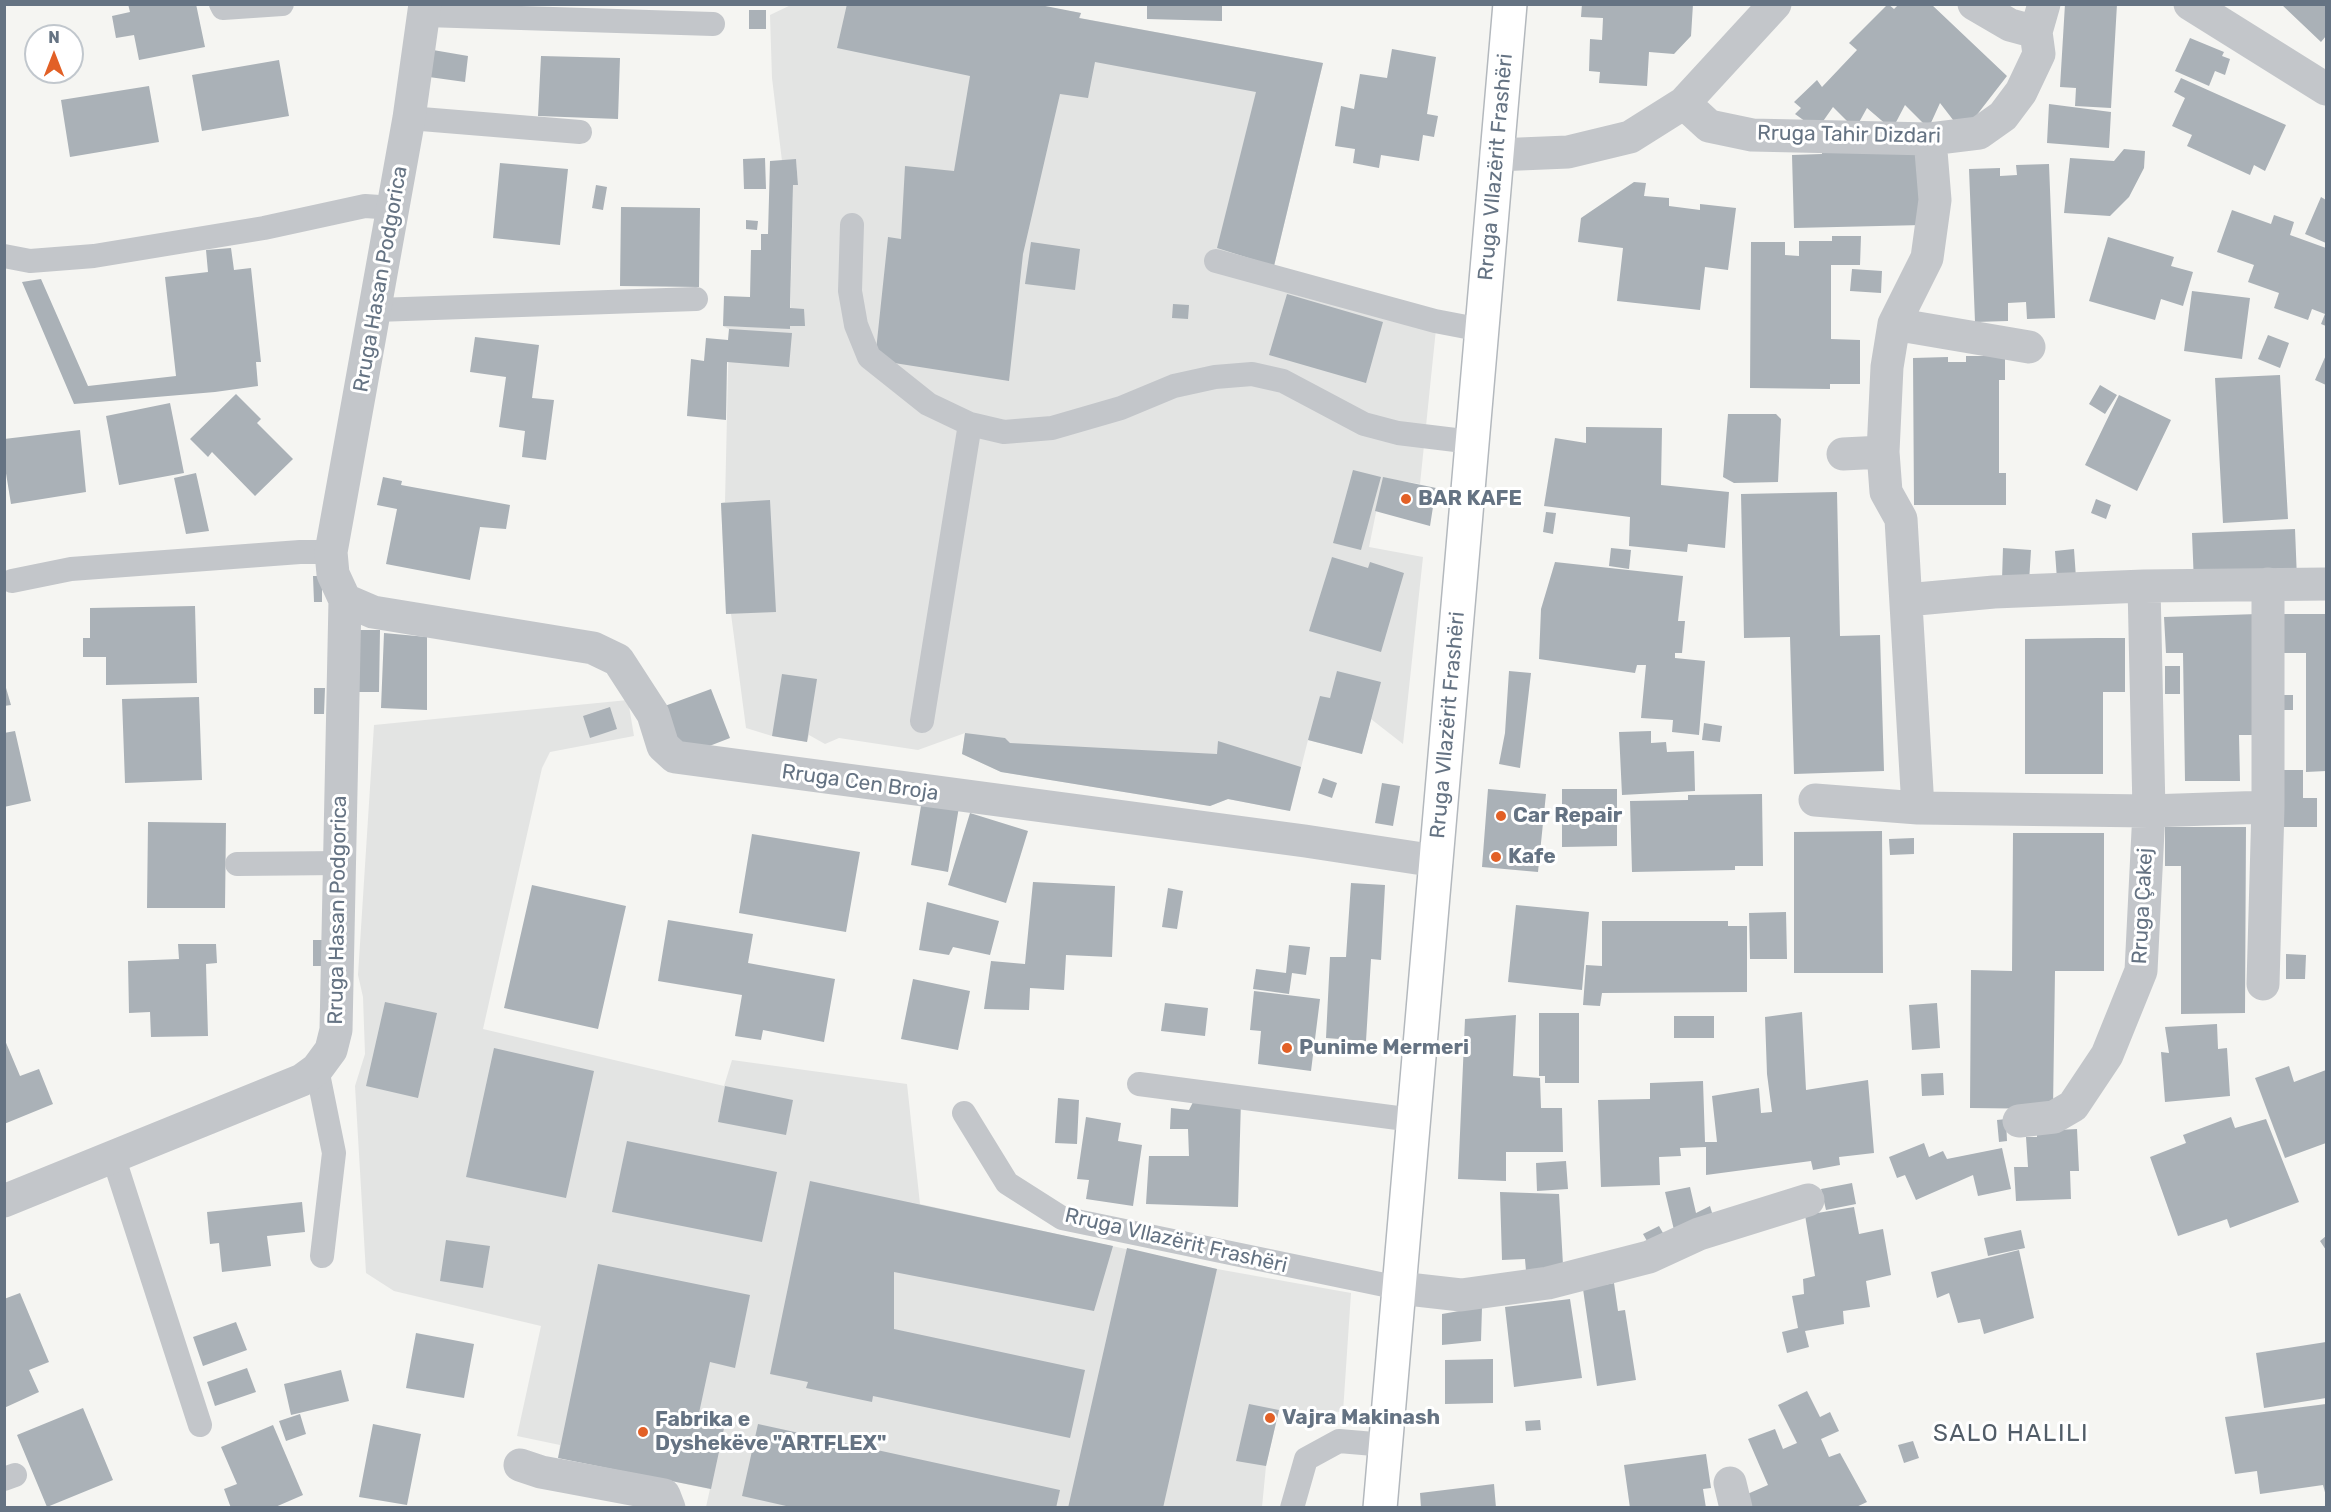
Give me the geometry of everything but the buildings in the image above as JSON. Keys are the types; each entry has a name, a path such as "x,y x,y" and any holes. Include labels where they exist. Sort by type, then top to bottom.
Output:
{"main road":[{"name":"Rruga Vllazërit Frashëri","path":"1380,1508 1510,4"}],"street":[{"path":"1496,155 1548,155 1629,137 1684,103 1775,4"},
{"path":"1974,4 2010,25 2040,18"},
{"path":"2190,4 2326,89"},
{"name":"Rruga Hasan Podgorica","path":"4,1201 114,1159 302,1080 317,1069 331,1050 336,1030 345,600 333,574 331,552 394,208 425,10"},
{"name":"Rruga Tahir Dizdari","path":"1684,103 1709,126 1752,135 1930,139 1979,133 2003,116 2021,92 2039,54 2040,18"},
{"path":"1918,808 1901,519 1886,492 1883,452 1887,366 1894,324 1927,258 1935,200 1930,139"},
{"path":"1894,324 2029,347"},
{"path":"1843,454 1883,452"},
{"path":"2263,984 2268,807 2268,584"},
{"path":"1906,600 1994,592 2144,586 2326,584"},
{"name":"Rruga Çakej","path":"2019,1121 2054,1118 2073,1106 2107,1055 2141,971 2149,811 2144,586"},
{"name":"Rruga Cen Broja","path":"345,600 373,612 593,648 618,660 653,714 663,746 675,757 1305,841 1436,861"},
{"path":"1815,800 1918,808 2149,811 2268,807"},
{"name":"Rruga Vllazërit Frashëri","path":"1399,1288 1461,1295 1548,1283 1649,1257 1699,1234 1808,1200"},
{"path":"520,1465 542,1472 664,1495 669,1508"}],"lane":[{"path":"221,4 223,8 282,4"},
{"path":"425,10 713,24"},
{"path":"409,118 580,132"},
{"path":"4,256 30,261 94,256 264,228 365,206 394,208"},
{"path":"852,225 850,291 856,325 868,357 928,404 970,424 1004,432 1052,428 1121,408 1174,386 1215,377 1252,374 1283,381 1364,424 1398,433 1472,442"},
{"path":"1216,261 1435,321 1482,330"},
{"path":"376,310 696,299"},
{"path":"922,721 970,424"},
{"path":"12,581 71,569 300,552 331,552"},
{"path":"237,864 340,863"},
{"path":"317,1069 334,1153 322,1256"},
{"path":"1139,1084 1413,1120"},
{"name":"Rruga Vllazërit Frashëri","path":"964,1113 1007,1183 1062,1218 1353,1281 1399,1288"},
{"path":"114,1159 200,1425"},
{"path":"1292,1508 1306,1459 1339,1442 1386,1446"}],"shaded area":[{"path":"793,4 1035,5 1081,13 1080,18 1323,63 1274,266 1436,329 1420,484 1383,478 1369,547 1423,557 1403,744 1371,719 1362,754 1308,740 1290,811 1228,799 1210,806 1001,772 962,754 965,733 918,750 839,738 825,744 809,735 807,742 772,736 746,728 731,614 726,614 721,503 725,502 729,329 723,326 790,328 793,185 798,185 796,160 782,161 772,78 770,15"},
{"path":"628,700 634,736 550,752 542,768 483,1029 724,1086 732,1060 907,1084 920,1204 1217,1269 1351,1293 1343,1412 1279,1410 1266,1466 1262,1507 706,1507 710,1489 558,1458 560,1445 517,1436 541,1326 394,1291 366,1273 355,1086 365,1054 363,997 358,975 374,725"}],"place":[{"name":"BAR KAFE","path":"1406,499"},
{"name":"Car Repair","path":"1501,816"},
{"name":"Kafe","path":"1496,857"},
{"name":"Punime Mermeri","path":"1287,1048"},
{"name":"Vajra Makinash","path":"1270,1418"},
{"name":"Fabrika e Dyshekëve \"ARTFLEX\"","path":"643,1432"}],"district":[{"name":"SALO HALILI","path":"2011,1434"}]}
